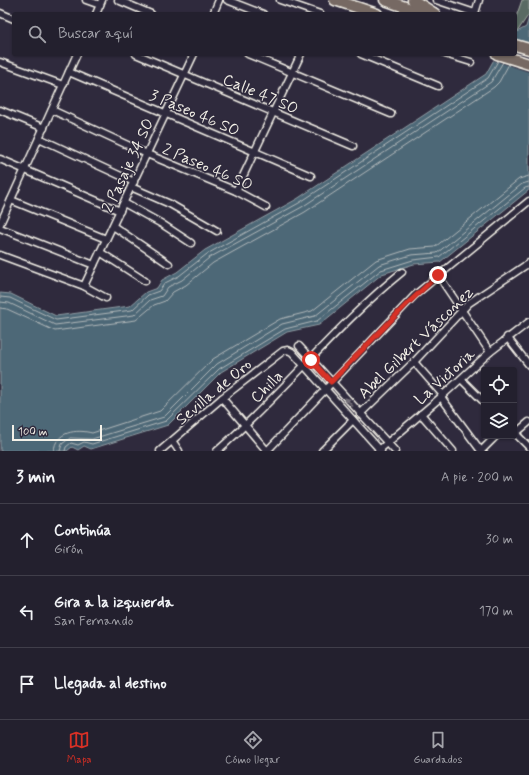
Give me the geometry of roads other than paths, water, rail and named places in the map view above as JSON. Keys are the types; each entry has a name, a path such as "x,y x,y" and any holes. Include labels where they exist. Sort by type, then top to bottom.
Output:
{"highway":[{"path":"335,0 371,12"},
{"path":"385,0 419,12"},
{"path":"413,0 432,12"},
{"path":"517,46 529,49"},
{"path":"503,56 529,64"}],"street":[{"path":"86,0 101,3"},
{"path":"118,0 146,12"},
{"path":"213,12 219,0"},
{"path":"228,0 258,12"},
{"path":"280,0 314,12"},
{"path":"436,0 475,12 479,0"},
{"path":"0,13 12,18"},
{"path":"0,224 76,56"},
{"name":"Calle 47 SO","path":"141,56 353,146"},
{"name":"2 Pasaje 34 SO","path":"84,286 193,56"},
{"path":"253,56 391,114"},
{"path":"236,191 300,56"},
{"path":"366,56 438,86"},
{"path":"452,56 471,62"},
{"path":"0,62 63,85"},
{"name":"3 Paseo 46 SO","path":"69,72 311,176"},
{"path":"0,110 44,128"},
{"name":"2 Paseo 46 SO","path":"52,110 147,154 236,191 266,207"},
{"path":"39,138 133,184 217,231"},
{"path":"0,159 120,211"},
{"path":"12,200 106,239"},
{"path":"222,398 267,451 410,300 438,275 529,201"},
{"path":"124,203 162,224 191,243"},
{"path":"0,205 7,208"},
{"path":"113,226 169,264"},
{"path":"0,228 94,265"},
{"path":"100,252 145,281"},
{"path":"0,255 84,286 106,298"},
{"name":"Abel Gilbert Vásconez","path":"360,414 414,362 461,310 469,303 529,263"},
{"name":"Chilla","path":"217,451 311,360 362,307 402,272"},
{"path":"438,275 490,352"},
{"name":"La Victoria","path":"380,450 507,337 529,322"},
{"path":"507,337 529,365"},
{"path":"298,346 395,451"},
{"name":"Sevilla de Oro","path":"160,451 173,442 192,423 222,398 283,351 290,350 304,366"},
{"path":"414,362 442,396 481,451 493,439"},
{"path":"304,366 380,450"},
{"path":"461,379 481,399"},
{"path":"421,414 453,451"},
{"name":"Abel Gilbert Vásconez","path":"322,451 353,420"},
{"path":"517,431 529,422"},
{"path":"517,435 529,447"},
{"path":"173,442 179,451"}],"water":[{"path":"529,17 529,190 440,262 414,264 382,274 319,325 287,332 221,372 168,425 91,449 84,446 78,450 72,447 67,451 0,451 0,293 11,294 56,316 130,306 146,292 157,288 162,280 177,272 205,250 297,199 486,74 496,56 517,56 517,32 526,27"}]}
